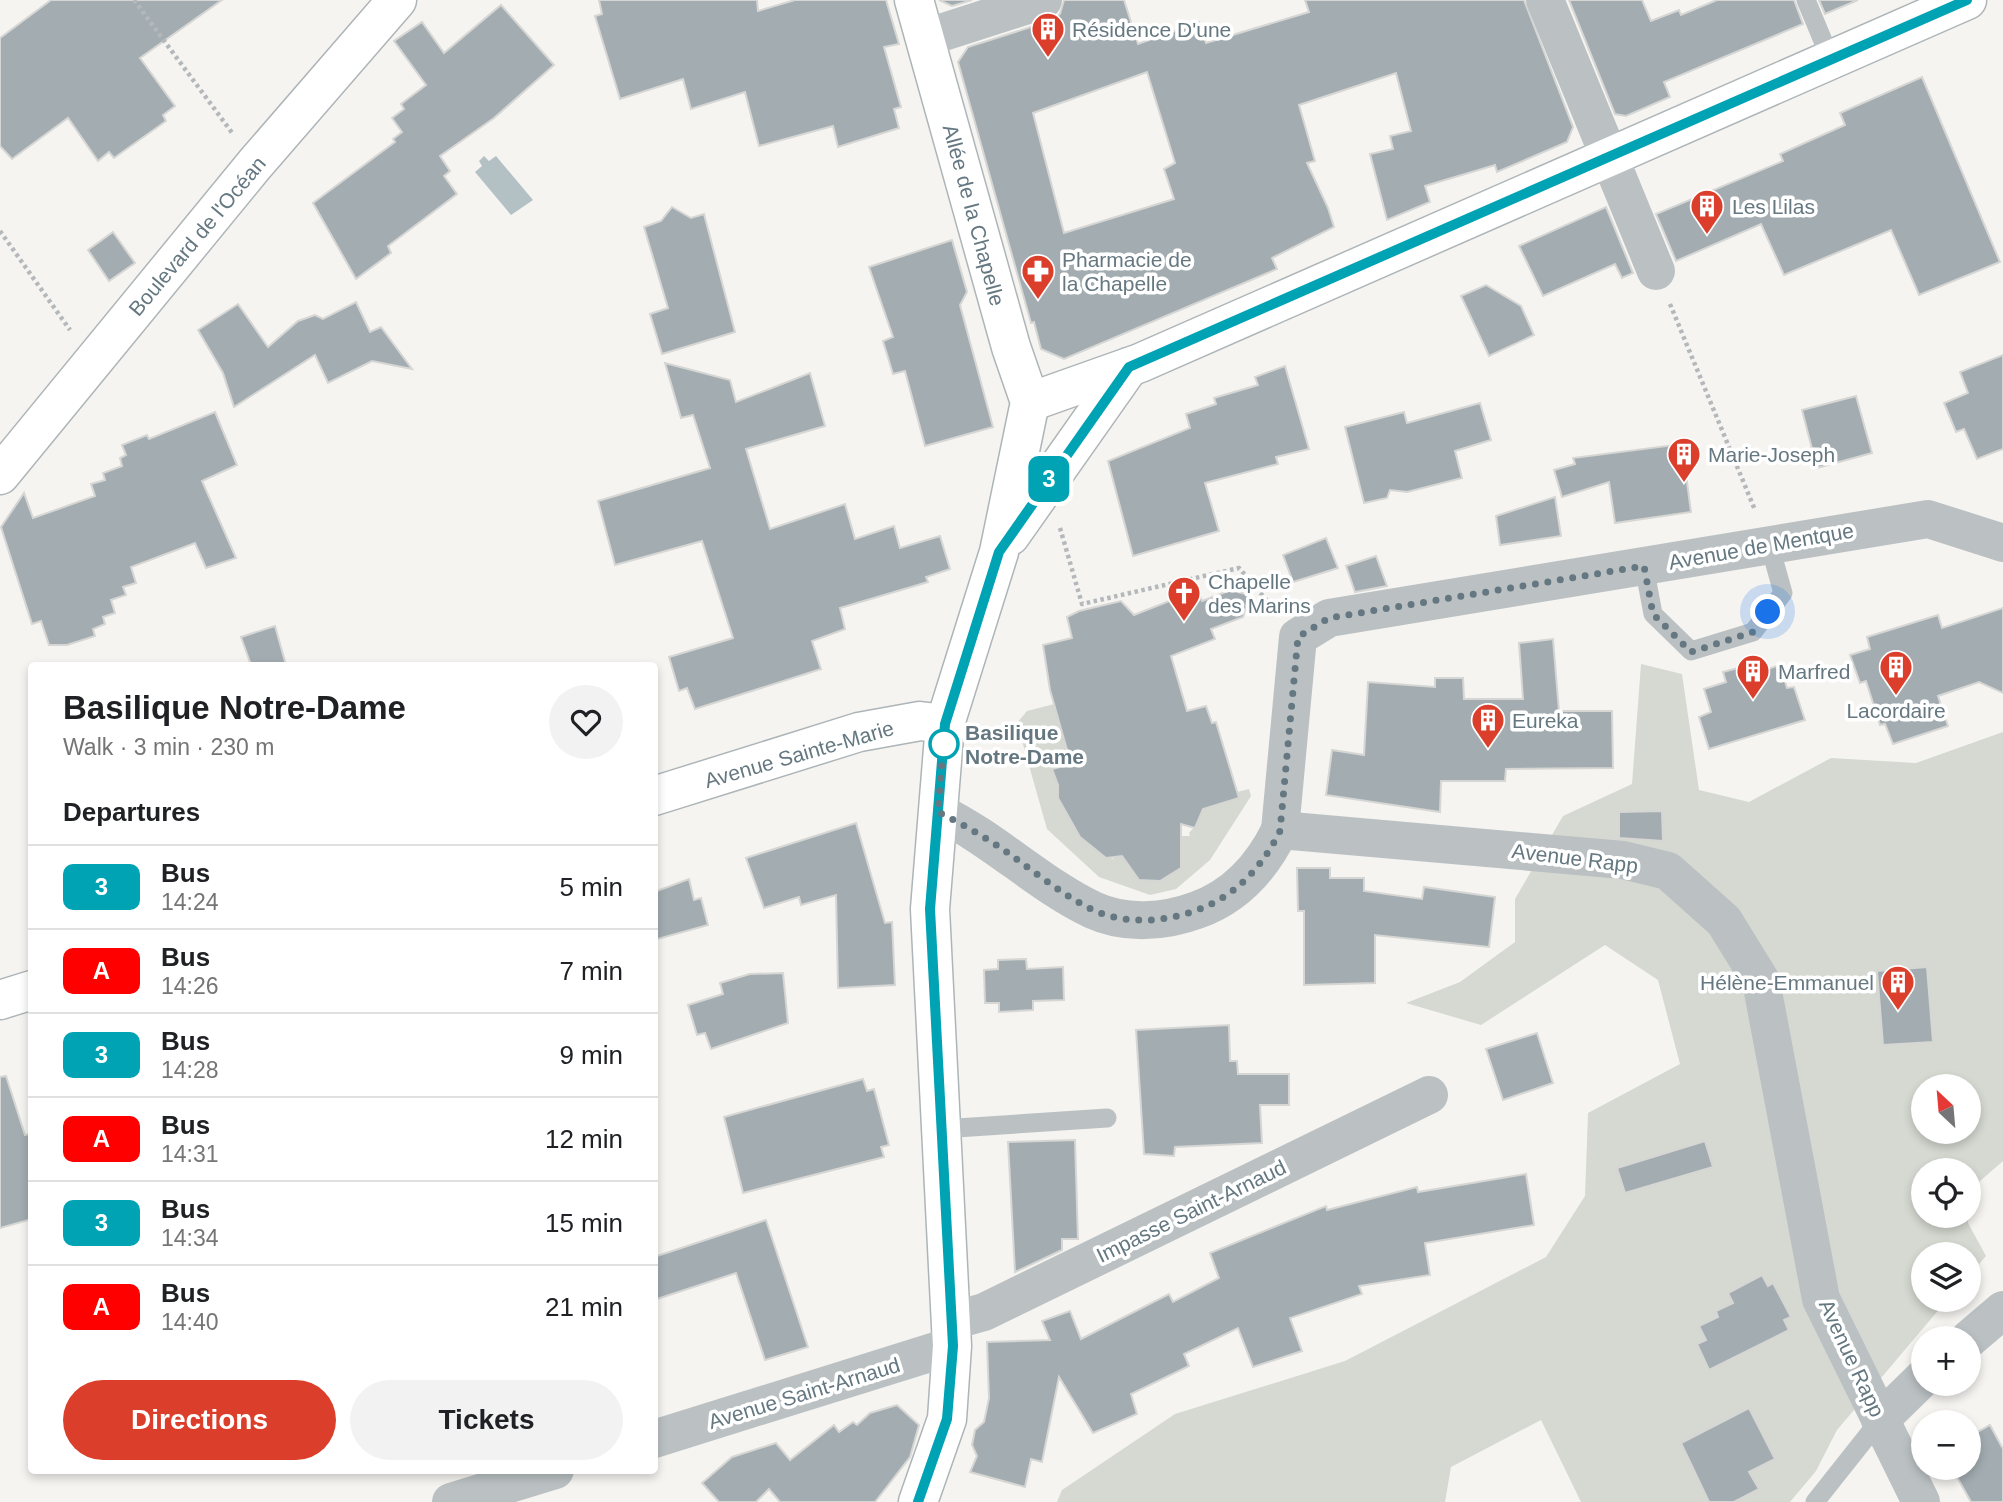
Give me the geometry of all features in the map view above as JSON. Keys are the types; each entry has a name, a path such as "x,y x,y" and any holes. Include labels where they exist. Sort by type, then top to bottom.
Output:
{"main road":[{"name":"Boulevard de l'Océan","path":"0,475 255,164 397,0"},
{"name":"Allée de la Chapelle","path":"914,0 1011,347 1027,416"},
{"path":"1027,416 1129,367 1967,0"},
{"path":"999,552 1129,367"},
{"path":"1027,416 1090,422"},
{"path":"918,1502 947,1419 952,1334 930,909 945,724 999,552 1027,416"},
{"name":"Avenue Sainte-Marie","path":"658,795 859,732 920,721 945,724"},
{"path":"0,1000 28,991"}],"street":[{"path":"925,38 1043,0"},
{"path":"1545,0 1656,271"},
{"name":"Avenue de Mentque","path":"1298,637 1329,618 1769,543 1928,519 2003,543"},
{"path":"938,812 986,838 1094,911 1133,920 1176,919 1217,903 1250,877 1270,851 1280,831 1298,637"},
{"name":"Avenue Rapp","path":"1280,831 1623,860 1668,871 1724,921 1761,981 1821,1299 1922,1502"},
{"name":"Impasse Saint-Arnaud","path":"952,1334 984,1312 1429,1095"},
{"path":"1981,1329 2003,1310"},
{"name":"Avenue Saint-Arnaud","path":"658,1438 952,1334"},
{"path":"1881,1420 1911,1390"},
{"path":"451,1502 542,1474"}],"lane":[{"path":"1806,0 1831,60"},
{"path":"1644,566 1653,614 1691,652 1753,632 1783,593 1769,543"},
{"path":"941,1129 1107,1118"},
{"path":"1815,1502 1881,1420"}],"path":[{"path":"134,0 255,164"},
{"path":"0,231 94,360"},
{"path":"1656,271 1769,543"},
{"path":"1057,517 1082,604 1239,568 1298,637"}],"shaded area":[{"path":"484,156 489,161 496,156 533,200 511,215 475,172 482,166 479,161"},
{"path":"1641,664 1682,674 1699,790 1749,802 1831,758 1916,763 2003,732 2003,1161 1981,1180 1981,1158 1911,1158 1911,1228 1971,1228 1978,1242 1911,1242 1911,1312 1937,1312 1925,1326 1911,1326 1911,1343 1837,1430 1816,1471 1790,1502 1581,1502 1541,1420 1451,1467 1445,1502 1057,1502 1062,1490 1175,1414 1345,1361 1546,1257 1585,1196 1588,1113 1680,1064 1658,980 1605,945 1481,1025 1406,1003 1460,982 1515,942 1515,899 1563,816 1632,784"},
{"path":"1058,703 1076,764 1070,821 1099,853 1113,859 1120,853 1131,869 1147,881 1164,872 1167,877 1172,874 1169,871 1179,836 1190,836 1189,833 1197,824 1192,821 1194,809 1238,799 1237,792 1249,789 1251,796 1210,860 1176,889 1150,895 1099,877 1047,829 1017,723 1027,711"},
{"path":"1981,1247 1986,1256 1981,1262"}],"building":[{"path":"51,0 222,0 140,58 175,106 163,115 166,121 114,158 109,152 98,161 68,118 12,159 0,146 0,38"},
{"path":"599,0 757,0 758,11 795,0 886,0 899,44 884,47 901,107 894,109 899,128 838,147 833,126 759,146 745,92 691,109 683,79 620,99 595,16 602,14"},
{"path":"939,0 972,0 952,6"},
{"path":"1064,0 1124,0 1138,44 1199,22 1206,43 1309,12 1305,0 1524,0 1573,127 1567,142 1497,172 1495,165 1425,186 1430,202 1387,220 1370,154 1393,149 1390,136 1411,131 1396,73 1299,105 1315,161 1307,163 1334,227 1272,258 1277,269 1064,359 1041,349 1034,322 1031,323 958,62 968,47 1050,21 1060,14","holes":["1147,72 1175,163 1164,169 1174,199 1064,233 1033,113"]},
{"path":"1569,0 1642,0 1651,21 1679,10 1681,15 1717,0 1794,0 1803,24 1664,82 1670,97 1626,116 1615,114"},
{"path":"1819,0 1858,0 1825,14"},
{"path":"501,5 554,65 494,118 440,156 450,171 444,176 457,194 388,246 391,253 356,279 313,203 395,142 393,139 402,132 392,118 404,109 401,104 426,85 394,41 422,22 444,53"},
{"path":"1922,77 2000,262 1919,295 1891,230 1784,275 1761,224 1676,261 1656,214 1783,161 1780,154 1845,125 1840,113"},
{"path":"672,207 691,218 704,214 735,332 662,354 650,314 668,308 644,227 661,221"},
{"path":"1606,207 1633,273 1622,278 1615,264 1543,296 1519,246"},
{"path":"113,232 135,263 109,281 88,250"},
{"path":"952,240 967,292 960,305 993,427 925,446 905,371 893,374 883,341 893,337 869,267"},
{"path":"1486,285 1521,306 1534,335 1489,356 1461,296"},
{"path":"356,302 370,332 381,327 412,369 372,361 328,383 315,355 234,407 223,373 198,330 238,304 268,347 298,321 315,315 323,319"},
{"path":"2003,355 2003,449 1977,459 1964,429 1956,432 1944,403 1968,393 1960,372"},
{"path":"665,363 730,380 736,402 810,373 825,426 746,449 770,529 845,504 855,539 894,526 900,548 940,536 950,569 926,577 928,582 840,608 845,629 812,641 821,669 695,709 687,688 679,691 669,657 733,638 702,541 615,565 598,501 710,468 693,415 681,418"},
{"path":"1285,366 1309,449 1276,457 1278,464 1205,483 1219,531 1133,556 1108,461 1190,428 1186,414 1216,404 1214,398 1258,385 1255,377"},
{"path":"1856,396 1872,453 1817,468 1802,410"},
{"path":"1480,403 1491,440 1455,451 1462,478 1407,492 1390,490 1387,498 1364,503 1345,427 1404,412 1407,423"},
{"path":"215,412 237,465 202,481 236,558 206,568 195,543 131,567 136,583 123,587 126,595 111,600 115,613 103,617 105,624 93,629 95,636 67,645 49,645 41,621 32,624 1,527 24,493 33,518 95,496 91,484 105,480 103,473 122,466 120,458 126,455 122,445 147,435 149,439"},
{"path":"1682,444 1691,512 1615,523 1609,482 1562,497 1554,470 1575,464 1573,458"},
{"path":"1555,497 1561,536 1500,545 1496,516"},
{"path":"1326,538 1338,568 1293,582 1283,555"},
{"path":"1376,556 1387,586 1355,592 1346,566"},
{"name":"Basilique Notre-Dame","path":"1197,590 1202,601 1231,590 1249,595 1243,617 1211,629 1215,639 1171,656 1187,711 1206,706 1212,723 1216,722 1239,798 1203,809 1195,828 1181,824 1181,868 1160,881 1139,880 1122,856 1106,858 1080,837 1058,798 1058,785 1052,769 1071,764 1050,690 1043,645 1072,638 1067,617 1079,611 1121,601 1134,615"},
{"path":"2003,608 2003,693 1979,682 1938,696 1948,726 1893,744 1885,724 1880,725 1866,681 1860,683 1850,655 1870,649 1867,637 1938,615 1942,628"},
{"path":"275,626 285,662 250,662 241,637"},
{"path":"1553,639 1559,711 1612,711 1613,768 1506,769 1505,781 1441,781 1440,812 1326,795 1332,750 1364,755 1368,682 1435,687 1435,678 1463,678 1464,699 1523,699 1519,643"},
{"name":"Marfred","path":"1753,664 1756,673 1780,665 1787,688 1794,687 1805,720 1709,749 1699,717 1711,712 1704,689 1726,682 1723,672"},
{"path":"1662,811 1663,841 1619,838 1619,812"},
{"path":"856,823 885,923 892,922 895,985 838,988 836,895 801,905 799,897 764,908 746,858"},
{"path":"1297,868 1330,868 1330,878 1364,878 1364,891 1422,899 1424,887 1495,897 1489,947 1375,935 1375,983 1304,985 1304,911 1298,911"},
{"path":"689,879 694,900 701,898 708,925 658,939 658,891"},
{"path":"1026,959 1027,969 1063,967 1064,1000 1033,1001 1033,1010 999,1012 999,1003 985,1003 984,970 998,969 998,960"},
{"name":"Hélène-Emmanuel","path":"1927,967 1933,1042 1883,1045 1877,971"},
{"path":"783,973 788,1023 711,1049 705,1033 697,1035 688,1005 723,994 720,983 750,974"},
{"path":"1229,1025 1230,1061 1237,1061 1238,1074 1289,1074 1289,1105 1260,1105 1262,1143 1175,1147 1174,1156 1144,1154 1136,1030"},
{"path":"1537,1033 1553,1083 1503,1100 1486,1049"},
{"path":"6,1076 25,1135 28,1134 28,1220 0,1228 0,1077"},
{"path":"863,1079 867,1091 874,1089 889,1145 881,1147 884,1157 743,1193 724,1117"},
{"path":"1075,1140 1078,1239 1062,1239 1062,1250 1015,1272 1008,1142"},
{"path":"1705,1141 1713,1167 1625,1193 1617,1168"},
{"path":"1526,1174 1534,1225 1425,1243 1430,1275 1359,1286 1362,1294 1290,1318 1302,1351 1253,1367 1238,1328 1184,1354 1189,1366 1131,1394 1137,1414 1093,1433 1059,1377 1042,1462 1031,1459 1025,1487 970,1472 977,1456 972,1445 975,1430 984,1422 989,1398 987,1342 1050,1340 1042,1321 1070,1311 1081,1339 1169,1294 1173,1302 1219,1278 1210,1253 1326,1206 1327,1210 1417,1187 1418,1192"},
{"path":"766,1220 808,1347 765,1360 736,1273 658,1299 658,1256"},
{"path":"1762,1275 1768,1286 1773,1283 1791,1317 1784,1320 1789,1330 1709,1370 1697,1344 1706,1340 1699,1326 1718,1317 1716,1311 1733,1303 1728,1293"},
{"path":"897,1405 919,1425 910,1457 875,1502 780,1502 769,1489 756,1502 719,1502 702,1483 732,1457 776,1443 790,1460 834,1425 839,1432 853,1422 857,1425 870,1413"},
{"path":"1749,1408 1775,1459 1749,1472 1759,1489 1734,1502 1709,1502 1681,1443"},
{"path":"1990,1425 2003,1449 2003,1502 1971,1502 1959,1480 1981,1480 1981,1430"}],"bus line":[{"name":"3","path":"918,1502 947,1419 953,1346 930,909 945,724 999,552 1054,472 1129,367 1967,0"}],"place":[{"name":"Résidence D'une","path":"1048,59"},
{"name":"Les Lilas","path":"1707,236"},
{"name":"Pharmacie de la Chapelle","path":"1038,301"},
{"name":"Marie-Joseph","path":"1684,484"},
{"name":"Chapelle des Marins","path":"1184,623"},
{"name":"Lacordaire","path":"1896,697"},
{"name":"Marfred","path":"1753,701"},
{"name":"Basilique Notre-Dame","path":"944,744"},
{"name":"Eureka","path":"1488,750"},
{"name":"Hélène-Emmanuel","path":"1898,1012"}],"route":[{"path":"944,744 944,736 938,812 986,838 1094,911 1133,920 1176,919 1217,903 1250,877 1270,851 1280,831 1298,637 1329,618 1644,566 1653,614 1691,652 1753,632 1768,612"}]}
